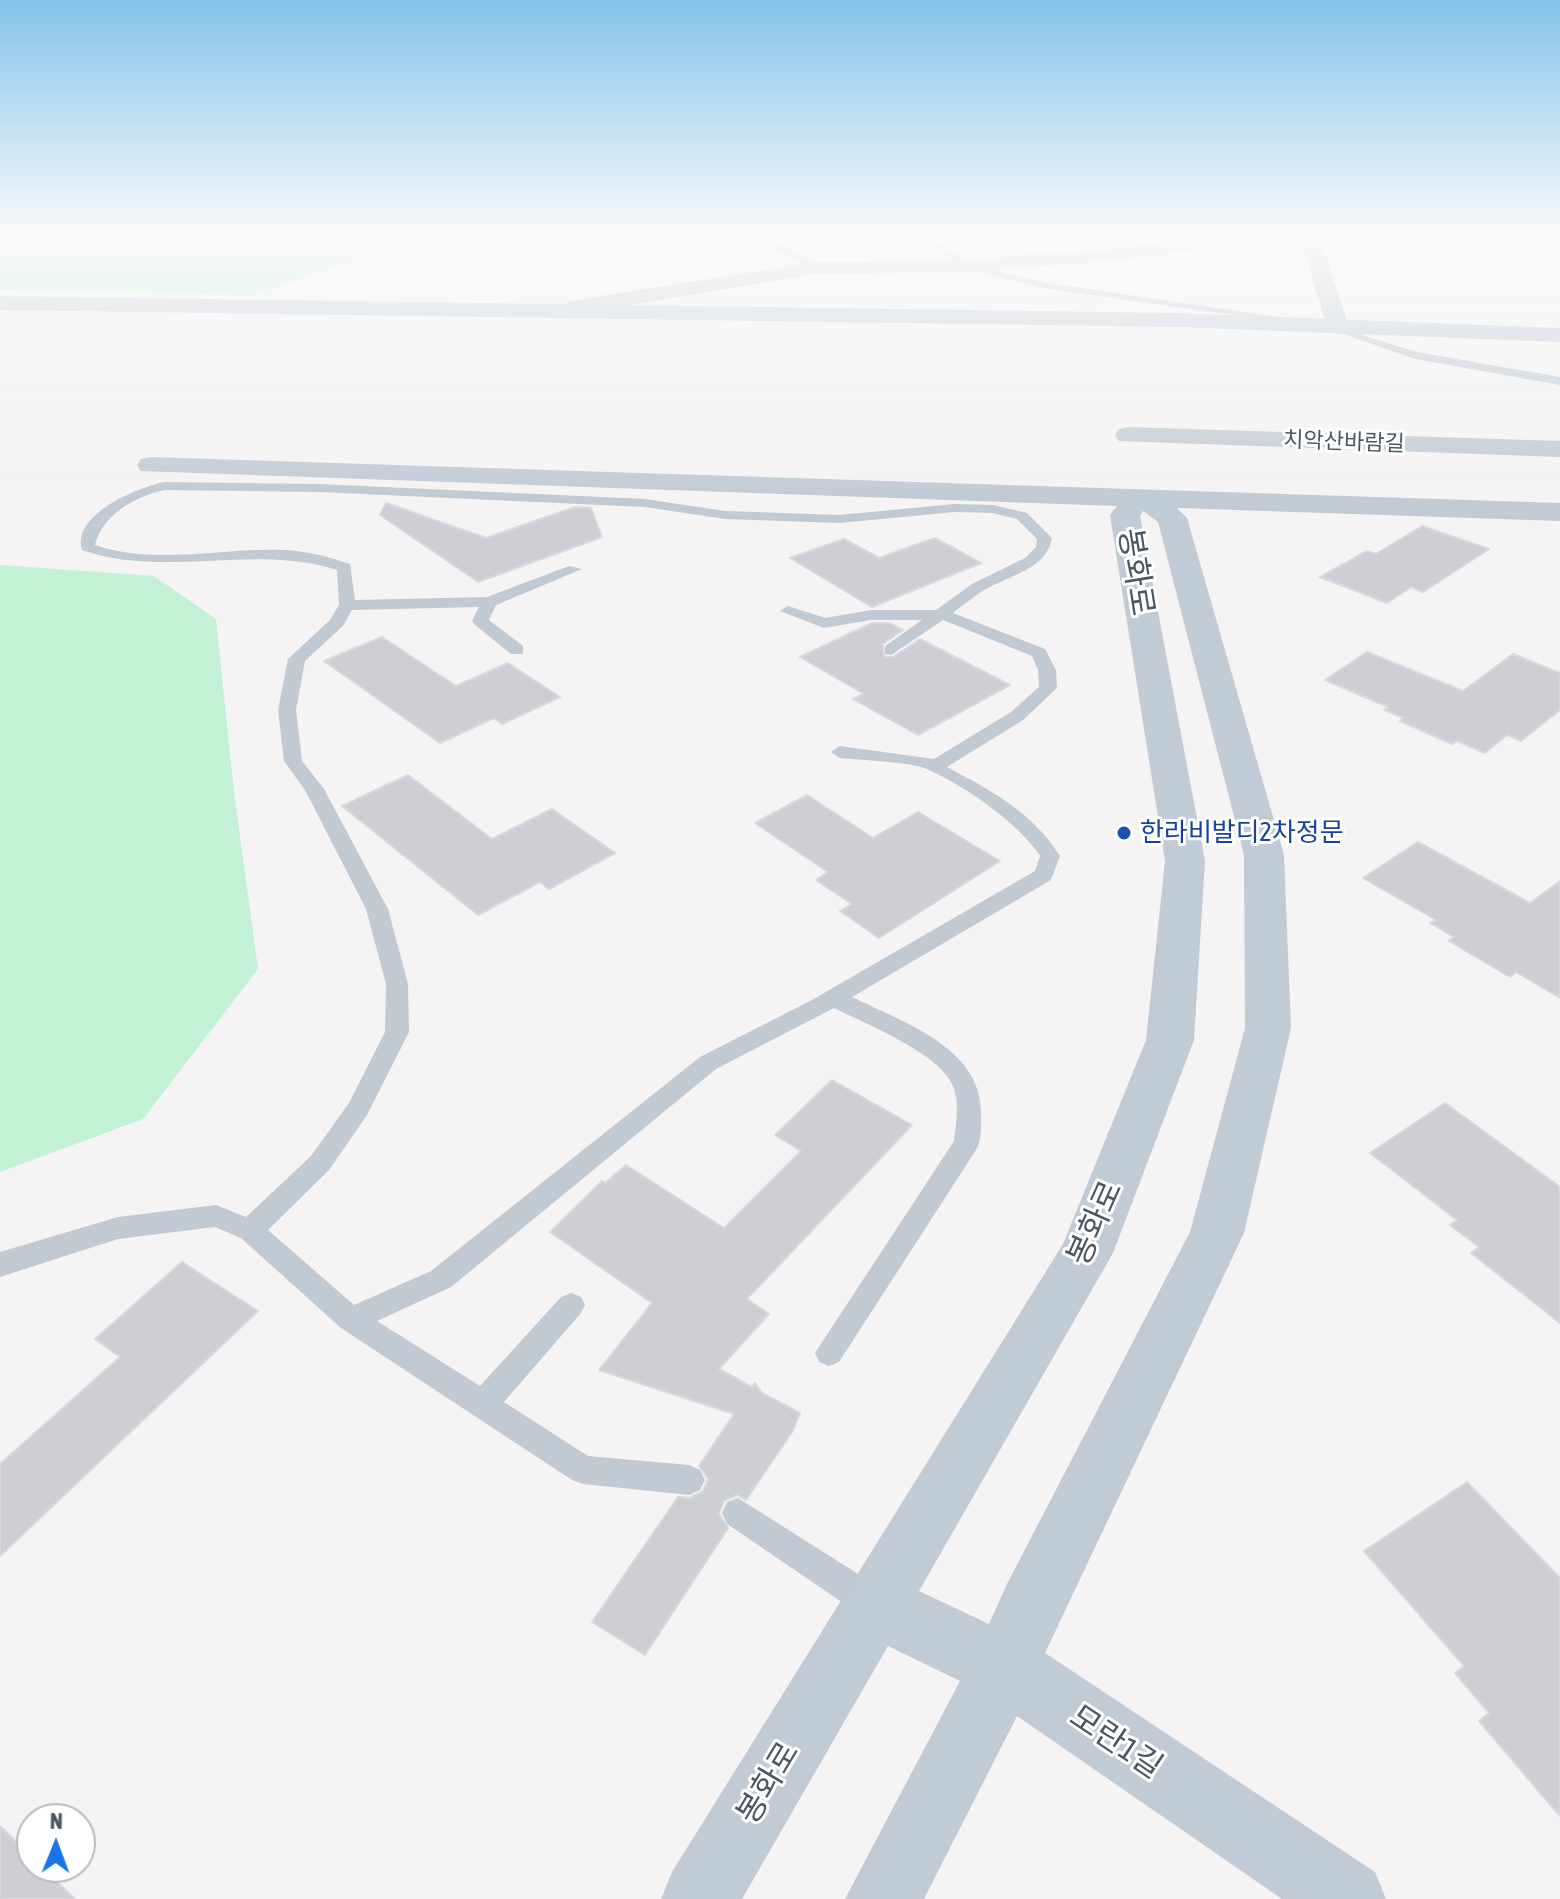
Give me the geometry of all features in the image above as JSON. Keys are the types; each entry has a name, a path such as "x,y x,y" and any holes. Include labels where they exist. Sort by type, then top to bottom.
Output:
{"street":[{"path":"1192,321 1560,335"},
{"path":"1336,321 1338,327"},
{"name":"치악산바람길","path":"1128,435 1560,449"},
{"path":"151,465 1560,512"},
{"name":"봉화로","path":"699,1899 1086,1253 1170,1040 1185,861 1125,515 1140,496 1172,518 1264,855 1268,1028 1217,1233 1030,1607 1005,1667 883,1899"},
{"name":"모란1길","path":"874,1604 1005,1667 1348,1899"}],"lane":[{"path":"1293,321 1338,327 1415,355 1560,381"},
{"path":"250,1230 320,1163 358,1108 397,1032 397,984 377,909 314,789 293,761 287,710 297,659 337,623 347,605 345,567 330,559 101,554 87,547 88,533 126,501 146,489 164,486 319,488 645,503 725,515 839,519 955,508 993,509 1022,516 1045,538 1043,548 1030,561 978,587 944,615 891,650"},
{"path":"347,605 489,602 574,569"},
{"path":"489,602 480,621 517,650"},
{"path":"788,611 824,623 871,615 944,615 1039,653 1047,670 1048,688 1017,716 937,765 840,752"},
{"path":"351,1319 441,1279 708,1063 834,998 1044,875 1050,856 1039,835 1004,806 939,770 937,765"},
{"path":"829,1353 967,1143 969,1102 960,1075 924,1045 834,998"},
{"path":"0,1266 118,1228 216,1216 250,1230 351,1319 583,1470 689,1480"},
{"path":"482,1405 571,1305"},
{"path":"738,1513 874,1604"}],"green space":[{"path":"0,565 154,576 216,619 234,792 258,969 143,1119 0,1172"}],"building":[{"path":"386,503 486,538 575,507 591,508 602,537 478,582 380,515"},
{"path":"1422,526 1489,549 1423,592 1411,587 1387,603 1320,577 1367,551 1376,554"},
{"path":"935,538 981,563 872,607 790,558 844,539 879,558"},
{"path":"872,623 889,623 903,630 883,644 884,657 893,657 920,639 1010,685 918,735 853,699 864,694 800,657"},
{"path":"382,637 456,686 508,663 560,697 502,724 494,718 440,743 324,661"},
{"path":"1367,652 1463,691 1513,654 1560,673 1560,710 1521,741 1507,735 1485,753 1457,741 1452,744 1400,721 1404,718 1384,710 1388,707 1325,680"},
{"path":"408,775 492,839 552,809 615,853 549,889 540,882 478,915 342,806"},
{"path":"807,795 873,838 918,812 1000,861 879,938 840,911 852,904 816,880 828,872 755,823"},
{"path":"1418,842 1530,903 1560,881 1560,998 1516,972 1510,977 1449,941 1454,937 1430,923 1436,920 1363,878"},
{"path":"832,1080 912,1125 747,1299 769,1314 719,1369 752,1387 755,1383 762,1393 800,1413 792,1432 746,1500 737,1495 724,1501 719,1514 728,1528 645,1655 592,1622 678,1497 690,1498 703,1491 708,1479 699,1466 734,1414 599,1370 652,1303 550,1232 602,1181 605,1183 626,1165 724,1228 801,1151 775,1135"},
{"path":"1445,1103 1560,1187 1560,1323 1471,1253 1479,1247 1450,1225 1457,1220 1370,1153"},
{"path":"182,1262 258,1311 0,1556 0,1464 120,1357 95,1339"},
{"path":"1467,1482 1560,1578 1560,1816 1479,1721 1489,1713 1455,1673 1464,1666 1364,1551"},
{"path":"0,1826 16,1842 16,1883 58,1883 75,1899 0,1899"}],"place":[{"name":"한라비발디2차정문","path":"1124,833"}]}
